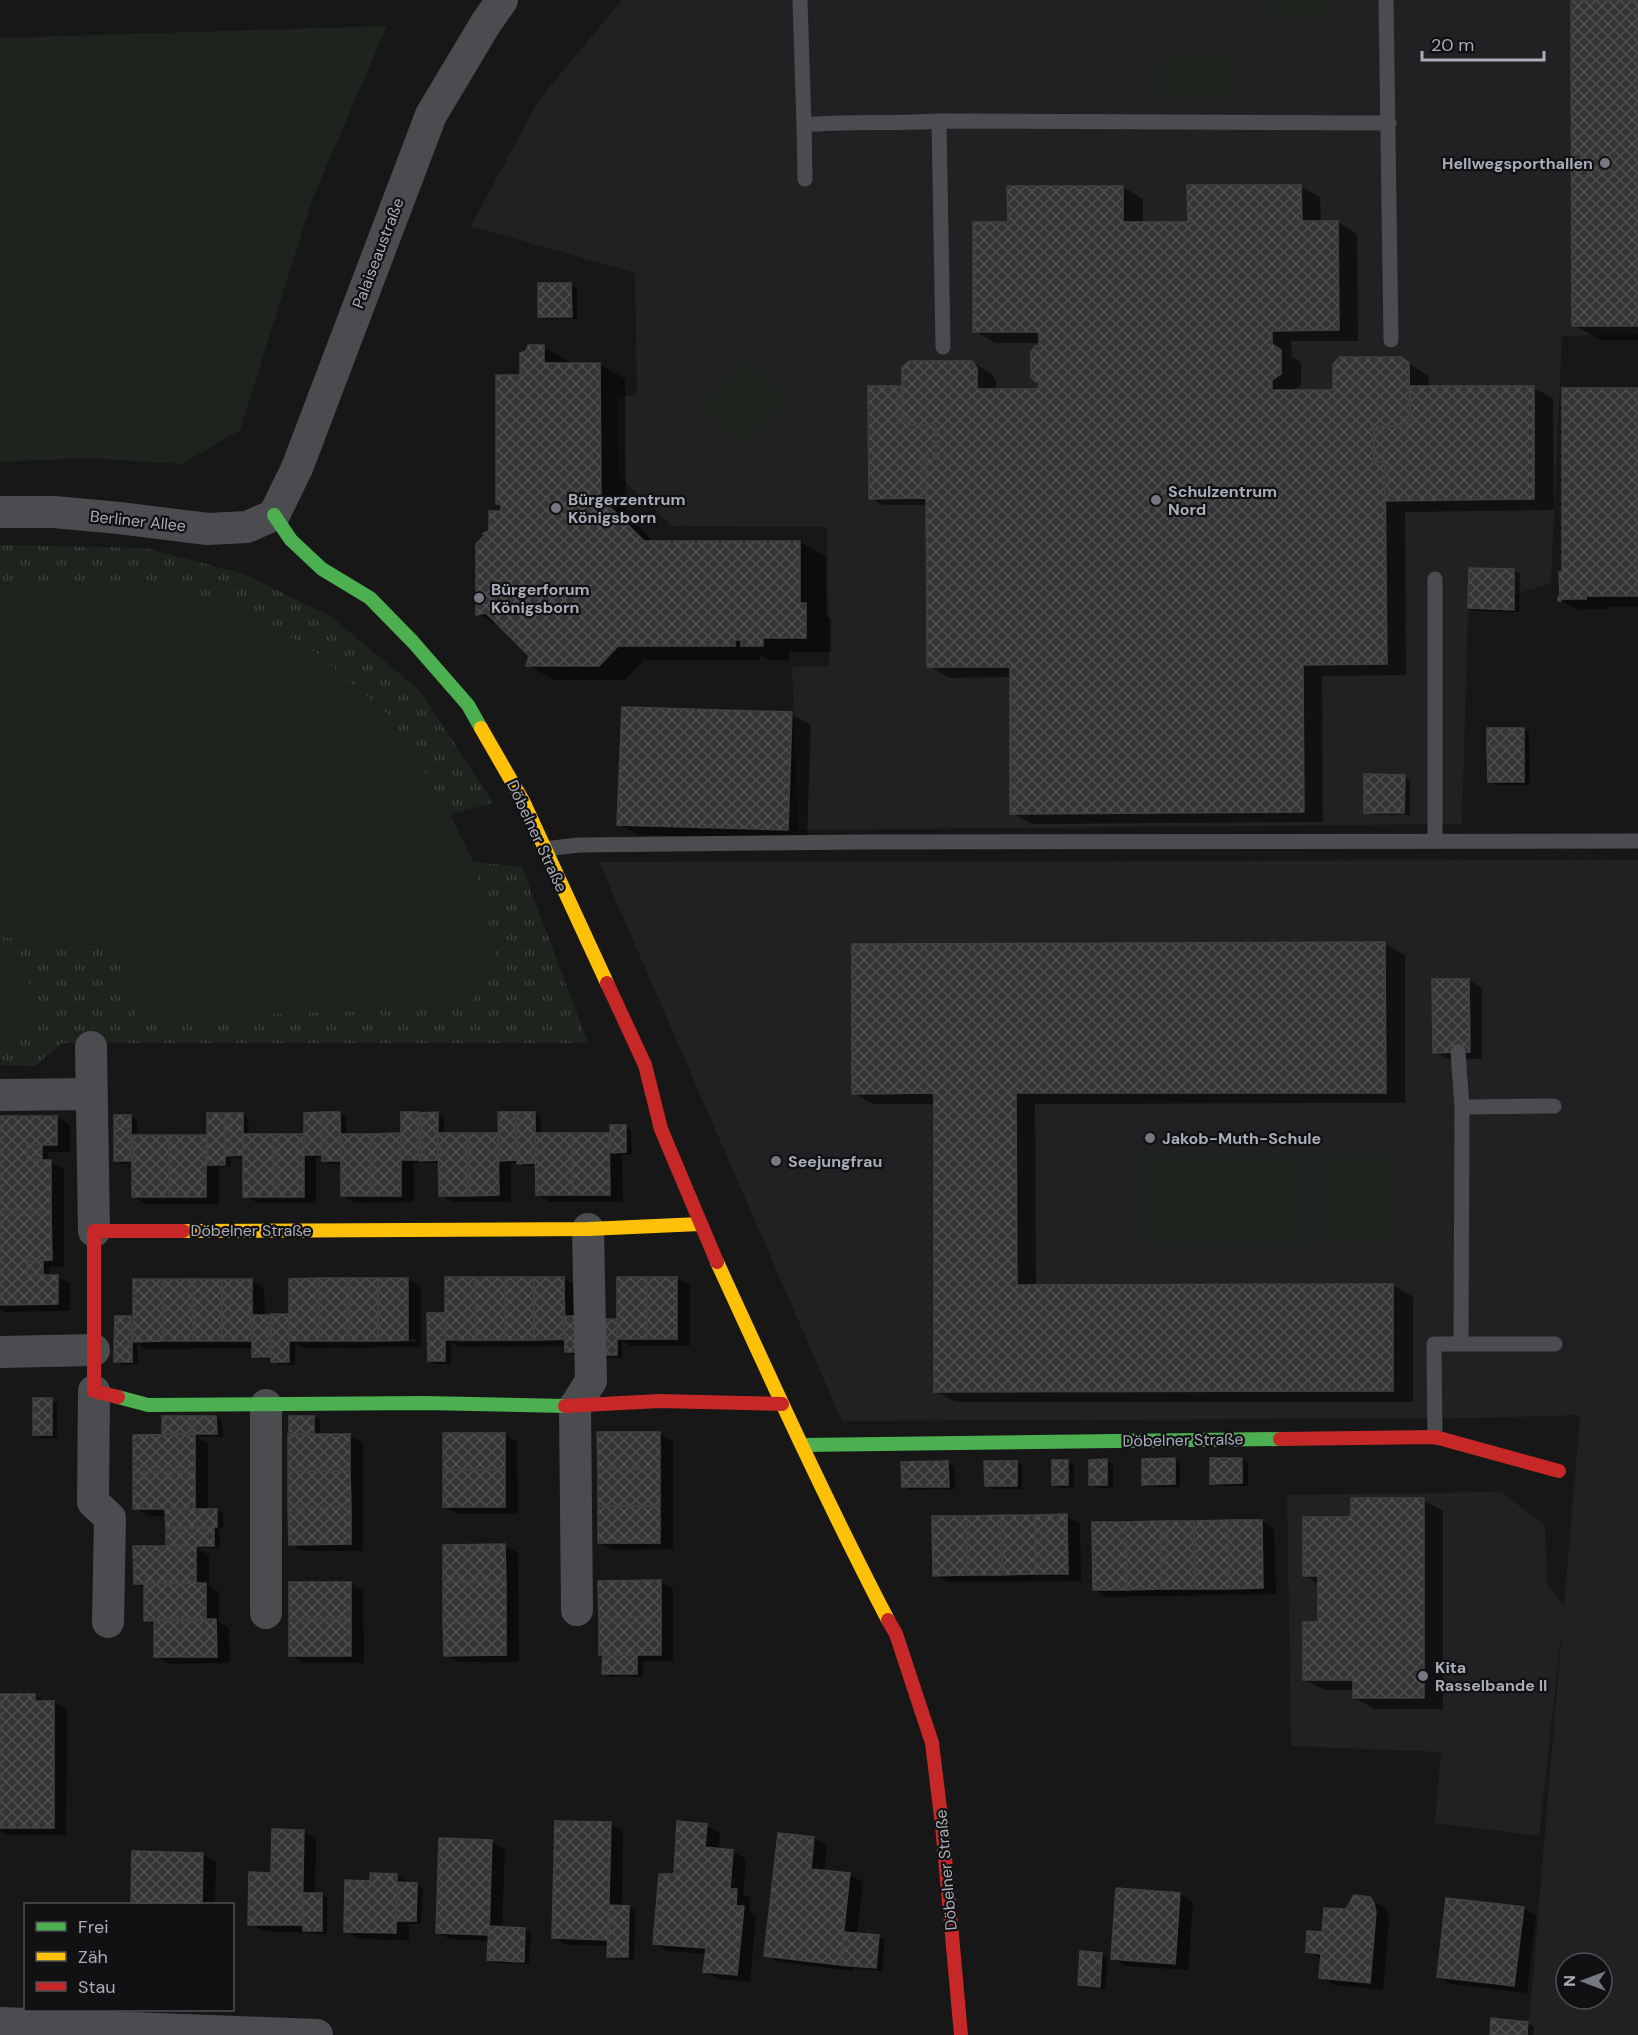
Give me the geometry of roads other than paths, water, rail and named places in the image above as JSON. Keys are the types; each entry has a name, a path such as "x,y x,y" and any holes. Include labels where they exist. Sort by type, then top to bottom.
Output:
{"street":[{"name":"Palaiseaustraße","path":"274,515 297,468 431,116 502,0"},
{"name":"Berliner Allee","path":"0,512 118,518 208,529 247,527 274,515"},
{"name":"Döbelner Straße","path":"274,515 291,540 322,569 370,598 413,642 468,705 523,801 645,1065 661,1129 700,1224 842,1531 898,1640 932,1743 942,1825 961,2035"},
{"path":"91,1047 94,1231 93,1502 110,1518 108,1622"},
{"path":"0,1095 92,1094"},
{"name":"Döbelner Straße","path":"94,1231 588,1229 700,1224"},
{"path":"577,1610 575,1406 591,1381 588,1229"},
{"path":"0,1352 94,1350"},
{"path":"94,1391 148,1405 424,1403 575,1406 660,1401 782,1404"},
{"path":"266,1405 266,1613"},
{"name":"Döbelner Straße","path":"803,1445 1435,1437 1559,1471"},
{"path":"0,2023 317,2035"}],"lane":[{"path":"800,0 805,179"},
{"path":"1386,0 1391,340"},
{"path":"804,125 834,122 939,121 1389,123"},
{"path":"939,121 943,347"},
{"path":"1435,579 1435,841"},
{"path":"544,849 591,844 1638,841"},
{"path":"1458,1052 1462,1107 1461,1344"},
{"path":"1462,1107 1554,1106"},
{"path":"1435,1437 1434,1344 1555,1344"}],"place":[{"name":"Hellwegsporthallen","path":"1605,163"},
{"name":"Schulzentrum Nord","path":"1156,500"},
{"name":"Bürgerzentrum Königsborn","path":"556,508"},
{"name":"Bürgerforum Königsborn","path":"479,598"},
{"name":"Jakob-Muth-Schule","path":"1150,1138"},
{"name":"Seejungfrau","path":"776,1161"},
{"name":"Kita Rasselbande II","path":"1423,1676"}]}
